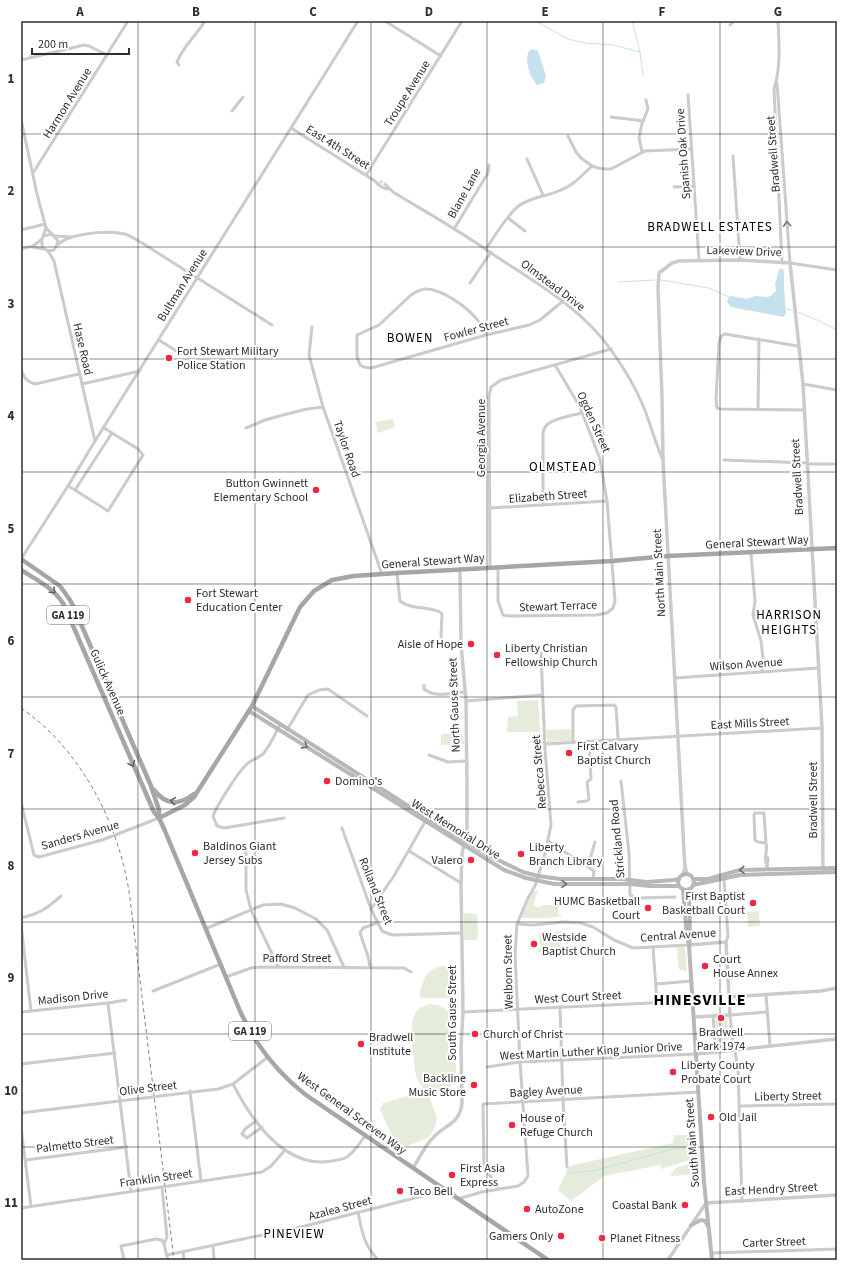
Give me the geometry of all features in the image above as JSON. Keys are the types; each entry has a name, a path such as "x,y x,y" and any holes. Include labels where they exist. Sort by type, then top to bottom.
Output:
{"main road":[{"name":"General Stewart Way","path":"159,818 189,803 198,791 248,710 252,706 297,614 309,596 322,585 336,579 354,576 397,573 612,562 668,556 837,548"},
{"name":"GA 119","path":"21,559 60,586 70,600 77,614"},
{"name":"Gulick Avenue","path":"21,570 47,586 60,598 154,812 159,818"},
{"name":"GA 119","path":"81,624 151,786 159,810 159,818"},
{"name":"West Memorial Drive","path":"252,706 279,727 284,733 426,820 466,840 507,865 537,878 554,884 679,879"},
{"name":"West Memorial Drive","path":"248,710 279,727 288,729 464,846 504,870 537,878 593,879 630,882 646,886 679,886"},
{"path":"124,744 132,741"},
{"path":"151,786 163,799 172,802 186,800 198,791"},
{"name":"West General Screven Way","path":"159,818 244,1019 258,1043 280,1072 301,1091 365,1136 548,1260"},
{"path":"837,868 824,870 740,875 693,886 689,889 683,889 679,886 679,879 685,875 693,879 708,878 740,870 767,868 824,870 837,872"},
{"path":"693,879 693,886"},
{"path":"683,889 694,1001"},
{"path":"689,889 689,945"},
{"name":"South Main Street","path":"694,1001 706,1203 712,1260"},
{"path":"691,1225 701,1220 705,1221 708,1226"}],"street":[{"name":"Harmon Avenue","path":"33,173 128,21"},
{"path":"179,65 177,62 184,47 199,32 205,21"},
{"name":"Bultman Avenue","path":"21,559 358,21"},
{"path":"385,21 441,56"},
{"name":"Troupe Avenue","path":"366,175 462,21"},
{"path":"730,25 734,21"},
{"name":"Bradwell Street","path":"778,21 780,52 777,81 790,263 803,384 822,728 824,870"},
{"path":"21,60 84,45 107,55"},
{"name":"Bradwell Street","path":"777,81 774,89 782,263"},
{"name":"Spanish Oak Drive","path":"688,95 699,260"},
{"path":"232,111 243,97"},
{"path":"642,152 638,138 648,109 646,100"},
{"path":"611,117 644,121"},
{"path":"21,119 46,226 58,241 54,261"},
{"name":"East 4th Street","path":"291,128 366,175 380,181"},
{"path":"568,136 576,152 581,158 592,166 598,168 611,169 645,151 692,149"},
{"path":"733,156 740,260"},
{"path":"527,160 543,195"},
{"name":"Blane Lane","path":"454,229 488,173 489,165"},
{"path":"486,249 512,212 520,204 543,195 560,191 578,181 592,166"},
{"name":"East 4th Street","path":"375,180 380,186 393,192"},
{"path":"386,185 389,190"},
{"path":"674,187 694,186"},
{"name":"Olmstead Drive","path":"393,192 520,270 563,301 589,324 611,349 629,379 644,408 656,445 663,460"},
{"path":"508,218 525,231"},
{"path":"677,226 697,224"},
{"path":"21,230 46,226"},
{"path":"21,250 42,240 46,226"},
{"path":"44,236 53,235 61,238 94,233 118,233 126,235 272,325"},
{"path":"48,251 72,237"},
{"path":"42,240 44,249"},
{"path":"30,247 48,251 54,261"},
{"path":"470,283 491,252"},
{"name":"Lakeview Drive","path":"658,278 659,273 672,263 679,261 699,260 740,260 790,263 837,270"},
{"name":"Hase Road","path":"54,261 95,441"},
{"name":"North Main Street","path":"658,278 663,460 685,875"},
{"name":"Fowler Street","path":"486,335 481,324 474,316 454,300 434,290 425,289 417,291 411,295 379,325 357,335 358,357 360,365 371,368 486,335 528,325 540,320 563,301"},
{"name":"Taylor Road","path":"312,327 309,355 323,407 382,574"},
{"path":"798,346 725,334 721,336 719,343 716,399 717,408 804,410"},
{"path":"758,409 759,339"},
{"path":"159,340 181,354"},
{"name":"Georgia Avenue","path":"490,568 489,396 491,387 501,380 611,349"},
{"name":"Ogden Street","path":"555,365 582,413 600,459 607,501 612,562"},
{"path":"21,368 23,376 28,381 35,384 79,374"},
{"path":"82,384 140,371"},
{"path":"803,384 837,390"},
{"path":"246,428 283,415 323,407"},
{"path":"543,505 544,428 554,420 582,413"},
{"path":"68,486 108,511 143,455 138,449 104,428"},
{"path":"75,490 112,433"},
{"path":"724,460 837,464"},
{"name":"Elizabeth Street","path":"490,508 607,501"},
{"path":"751,553 755,602 753,615 761,641 763,658 762,672"},
{"name":"Stewart Terrace","path":"498,568 498,601 503,614 509,616 596,615 607,613 613,608 615,601 612,562"},
{"name":"North Gause Street","path":"460,570 461,644 466,701 466,840"},
{"path":"397,573 400,601 415,607 440,612 442,614 441,636 443,644 461,644"},
{"path":"753,615 815,611"},
{"name":"Rebecca Street","path":"535,886 551,825 542,695 541,653"},
{"name":"Wilson Avenue","path":"675,678 818,668"},
{"path":"424,685 424,689 428,692 438,694 465,692"},
{"path":"284,733 288,729 308,695 318,690 328,689 367,716"},
{"path":"466,701 542,695"},
{"path":"573,743 572,710 576,706 614,705 616,709 618,739"},
{"path":"279,727 268,748 258,758 252,760 244,767 215,812 214,818 217,826 224,828 284,818"},
{"name":"East Mills Street","path":"545,744 822,728"},
{"path":"578,802 588,801 589,799 588,782 591,779 589,741"},
{"path":"429,755 448,762 466,761"},
{"name":"Strickland Road","path":"621,781 630,895 637,898 675,897"},
{"name":"Sanders Avenue","path":"21,802 23,818 34,855 39,857 102,840 159,818"},
{"path":"766,843 761,843 755,840 755,813 764,813 767,847 766,856 768,858 767,868"},
{"path":"371,909 426,820"},
{"name":"Rolland Street","path":"342,828 371,909 382,932 389,934 462,933"},
{"name":"South Gause Street","path":"413,1168 431,1140 453,1122 460,1111 462,1103 461,1051 463,1012 461,863 466,840"},
{"path":"548,841 594,871 593,879"},
{"path":"588,866 595,842"},
{"path":"246,849 246,890 251,910 278,966"},
{"path":"408,851 461,883"},
{"path":"724,879 728,936 726,942 730,1015 733,1048 735,1051 738,1070 742,1201"},
{"name":"Welborn Street","path":"457,1199 482,1192 518,1186 524,1182 528,1176 520,1062 515,954 517,924 535,886"},
{"path":"21,918 39,913 61,896"},
{"path":"206,929 263,905 281,904 294,908 316,919 327,930 344,967"},
{"name":"Central Avenue","path":"517,924 532,925 564,922 581,923 593,927 614,940 633,948 726,942"},
{"path":"370,967 360,933 363,928 377,923"},
{"path":"21,925 31,1011"},
{"path":"653,947 657,1002"},
{"path":"153,991 220,964"},
{"name":"Pafford Street","path":"226,977 251,968 278,966 404,968 411,972"},
{"path":"656,984 692,981"},
{"path":"729,997 821,991 837,988"},
{"path":"766,995 770,1046"},
{"name":"Madison Drive","path":"21,1012 126,1000"},
{"name":"West Court Street","path":"463,1012 518,1008 694,1001"},
{"path":"108,1003 127,1147 131,1191"},
{"path":"560,1006 567,1166"},
{"path":"694,1017 768,1012"},
{"path":"713,1016 716,1053"},
{"path":"697,1054 837,1039"},
{"path":"21,1064 115,1054"},
{"name":"West Martin Luther King Junior Drive","path":"487,1067 520,1062 697,1054"},
{"name":"Olive Street","path":"21,1113 218,1089 233,1084 268,1057"},
{"path":"233,1084 245,1106 270,1138 285,1150 299,1157 319,1162 344,1159 365,1136"},
{"path":"190,1092 201,1181"},
{"name":"Bagley Avenue","path":"499,1189 484,1167 483,1104 699,1092"},
{"name":"Liberty Street","path":"740,1106 837,1104"},
{"path":"256,1121 245,1129 242,1134 247,1138 262,1127"},
{"path":"21,1128 31,1206"},
{"name":"Palmetto Street","path":"26,1160 127,1147"},
{"name":"Franklin Street","path":"21,1208 262,1172 271,1166 285,1150"},
{"path":"162,1187 167,1237 164,1244"},
{"name":"Azalea Street","path":"167,1255 298,1228 446,1190"},
{"name":"East Hendry Street","path":"706,1203 837,1195"},
{"path":"668,1260 706,1203"},
{"path":"358,1212 366,1244 378,1260"},
{"path":"124,1260 121,1246 156,1239 162,1240 168,1260"},
{"path":"213,1246 214,1260"},
{"name":"Carter Street","path":"711,1253 837,1249"},
{"path":"183,1252 184,1260"}],"green space":[{"path":"393,419 395,427 378,433 375,422"},
{"path":"538,700 540,732 507,732 508,717 518,716 517,701"},
{"path":"571,729 572,741 547,742 546,730"},
{"path":"441,734 463,734 464,744 441,745"},
{"path":"534,891 538,891 533,905 539,908 543,905 558,905 558,914 561,914 561,916 546,918 521,918"},
{"path":"759,911 760,926 748,927 747,912"},
{"path":"464,913 477,914 478,936 476,940 464,940"},
{"path":"563,931 560,948 554,948 553,952 538,952 538,949 541,948 541,945 539,944 539,934"},
{"path":"685,946 687,971 680,970 678,967 677,947"},
{"path":"452,965 451,998 420,998 422,984 427,975 439,967"},
{"path":"430,1004 443,1007 451,1017 456,1073 451,1086 446,1090 440,1092 427,1092 437,1118 434,1129 429,1137 403,1148 396,1145 380,1109 383,1103 425,1091 417,1079 415,1071 412,1023 417,1010"},
{"path":"717,1017 726,1017 727,1019 730,1049 718,1049 715,1021"},
{"path":"674,1135 697,1135 699,1157 661,1169 660,1165 604,1176 571,1201 558,1190 569,1166 673,1143"},
{"path":"697,1163 699,1176 694,1174 671,1176 672,1172 678,1167"}],"water":[{"path":"532,49 538,51 546,76 544,83 537,85 530,74 527,64 529,51"},
{"path":"780,269 783,269 784,272 786,314 783,317 731,307 727,302 731,296 747,299 755,296 768,297 772,295 776,291 775,284"}],"waterway":[{"path":"535,21 568,39 585,43 613,45 640,52"},
{"path":"632,21 640,52 643,75"},
{"path":"619,282 655,280"},
{"path":"661,280 709,288 729,297"},
{"path":"786,309 792,310"},
{"path":"798,312 837,330"},
{"path":"568,1173 593,1171 673,1149 697,1146"}],"tunnel":[{"path":"380,181 386,185"},
{"path":"80,614 84,623"},
{"path":"75,616 79,625"}],"railway":[{"path":"21,708 43,725 62,745 80,768 95,792 107,817 125,871 130,898 174,1260"}],"place":[{"name":"Fort Stewart Military Police Station","path":"169,358"},
{"name":"Button Gwinnett Elementary School","path":"316,490"},
{"name":"Fort Stewart Education Center","path":"188,600"},
{"name":"Aisle of Hope","path":"471,644"},
{"name":"Liberty Christian Fellowship Church","path":"497,655"},
{"name":"First Calvary Baptist Church","path":"569,753"},
{"name":"Domino's","path":"327,781"},
{"name":"Baldinos Giant Jersey Subs","path":"195,853"},
{"name":"Liberty Branch Library","path":"521,854"},
{"name":"Valero","path":"471,860"},
{"name":"First Baptist Basketball Court","path":"753,903"},
{"name":"HUMC Basketball Court","path":"648,908"},
{"name":"Westside Baptist Church","path":"534,944"},
{"name":"Court House Annex","path":"705,966"},
{"name":"Bradwell Park 1974","path":"721,1018"},
{"name":"Church of Christ","path":"475,1034"},
{"name":"Bradwell Institute","path":"361,1044"},
{"name":"Liberty County Probate Court","path":"673,1072"},
{"name":"Backline Music Store","path":"474,1085"},
{"name":"Old Jail","path":"711,1117"},
{"name":"House of Refuge Church","path":"512,1125"},
{"name":"First Asia Express","path":"452,1175"},
{"name":"Taco Bell","path":"400,1191"},
{"name":"Coastal Bank","path":"685,1205"},
{"name":"AutoZone","path":"527,1209"},
{"name":"Gamers Only","path":"561,1236"},
{"name":"Planet Fitness","path":"602,1238"}],"district":[{"name":"BRADWELL ESTATES","path":"710,226"},
{"name":"BOWEN","path":"410,337"},
{"name":"OLMSTEAD","path":"563,466"},
{"name":"HARRISON HEIGHTS","path":"789,622"},
{"name":"HINESVILLE","path":"700,999"},
{"name":"PINEVIEW","path":"294,1233"}]}
